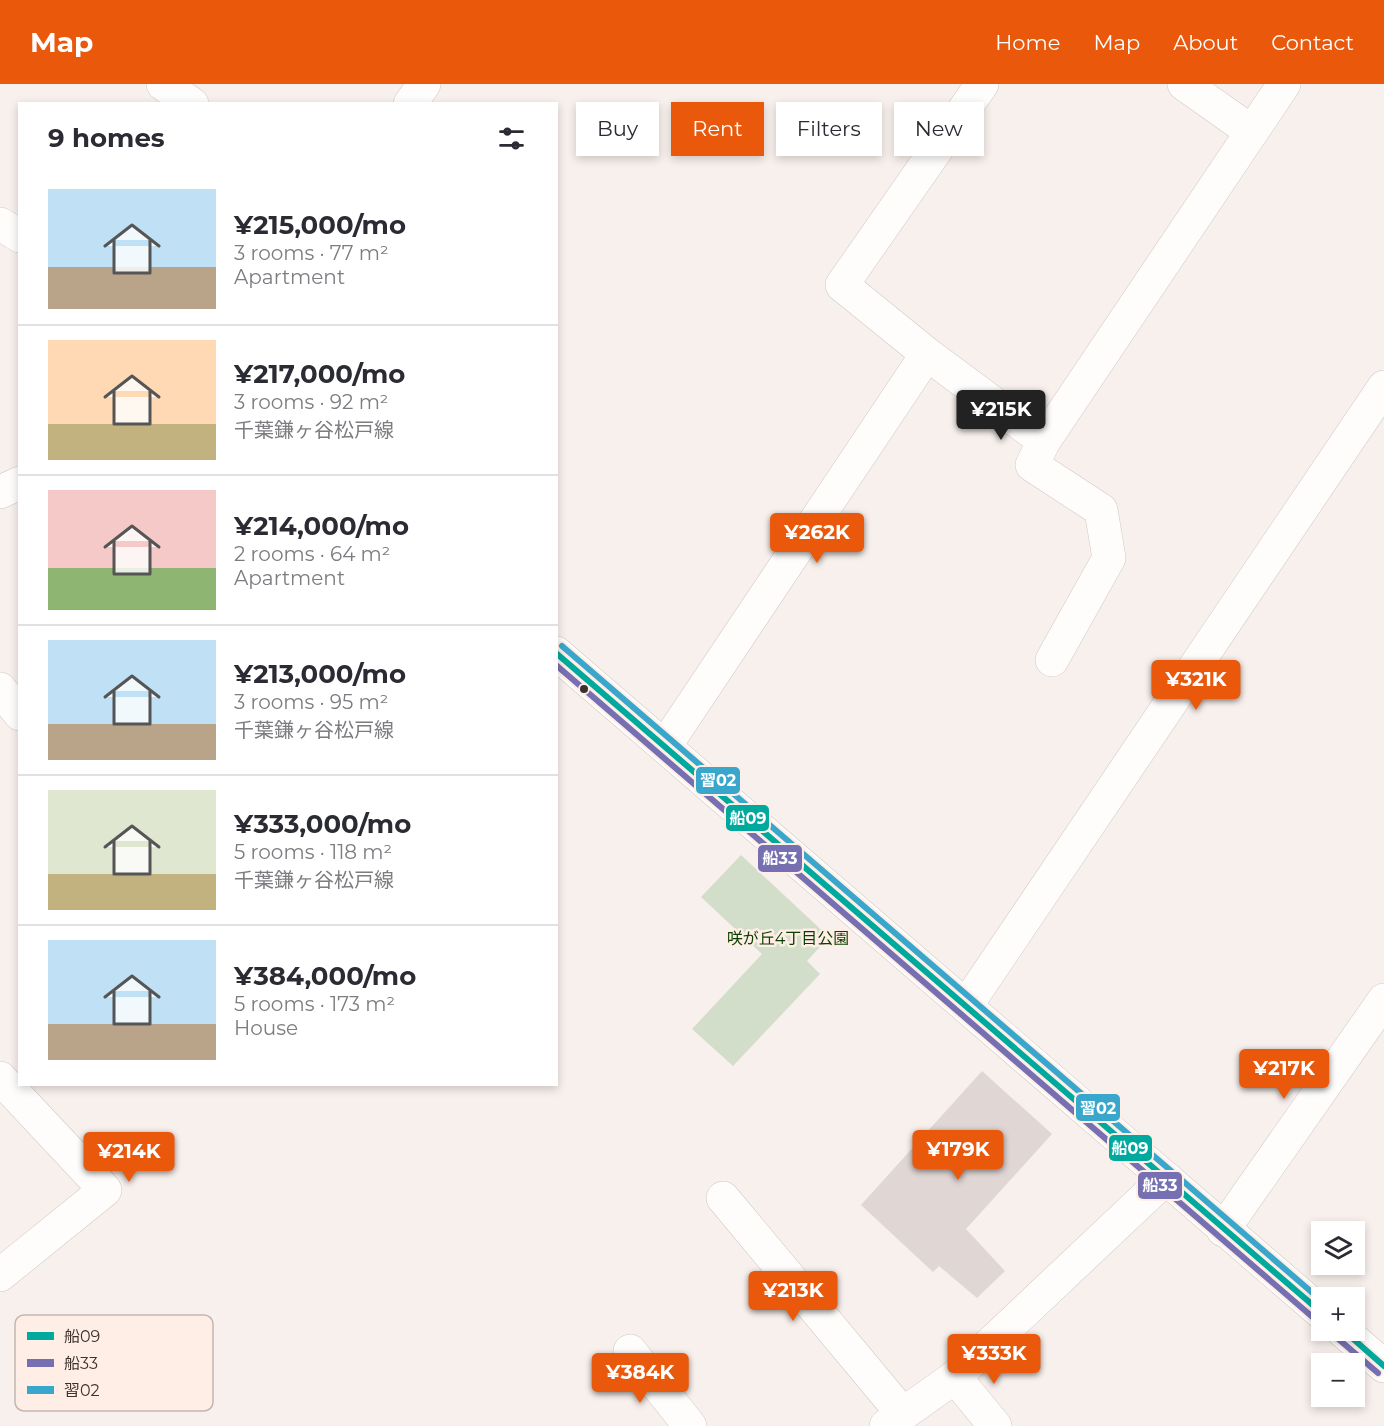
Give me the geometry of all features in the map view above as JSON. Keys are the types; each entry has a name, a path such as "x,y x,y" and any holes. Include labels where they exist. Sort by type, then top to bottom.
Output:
{"street":[{"path":"163,84 189,102"},
{"path":"411,102 424,84"},
{"path":"982,84 842,285 927,354 1044,441"},
{"path":"1184,84 1252,132"},
{"path":"1052,660 1109,558 1101,510 1032,465 1044,441 1284,84"},
{"path":"0,224 18,235"},
{"path":"665,746 927,354"},
{"path":"966,1006 1384,387"},
{"path":"0,492 18,484"},
{"path":"558,655 1311,1304"},
{"path":"0,689 18,712"},
{"path":"1223,1230 1384,1000"},
{"path":"0,1078 105,1190 0,1275"},
{"path":"723,1198 894,1420 954,1377 1166,1178"},
{"path":"1355,1341 1384,1366"},
{"path":"630,1351 690,1426"},
{"path":"954,1377 995,1426"}],"green space":[{"name":"咲が丘4丁目公園","path":"741,855 829,937 807,961 820,974 733,1066 692,1029 762,954 701,897"}],"building":[{"path":"982,1071 1052,1134 966,1229 1005,1271 977,1298 939,1266 933,1272 861,1205"}],"transit line":[{"name":"習02","path":"562,646 1311,1292"},
{"name":"船09","path":"558,655 1311,1304"},
{"name":"船33","path":"558,667 1311,1316"},
{"name":"船33","path":"1341,1341 1378,1373"},
{"name":"船09","path":"1356,1341 1384,1366"}]}
